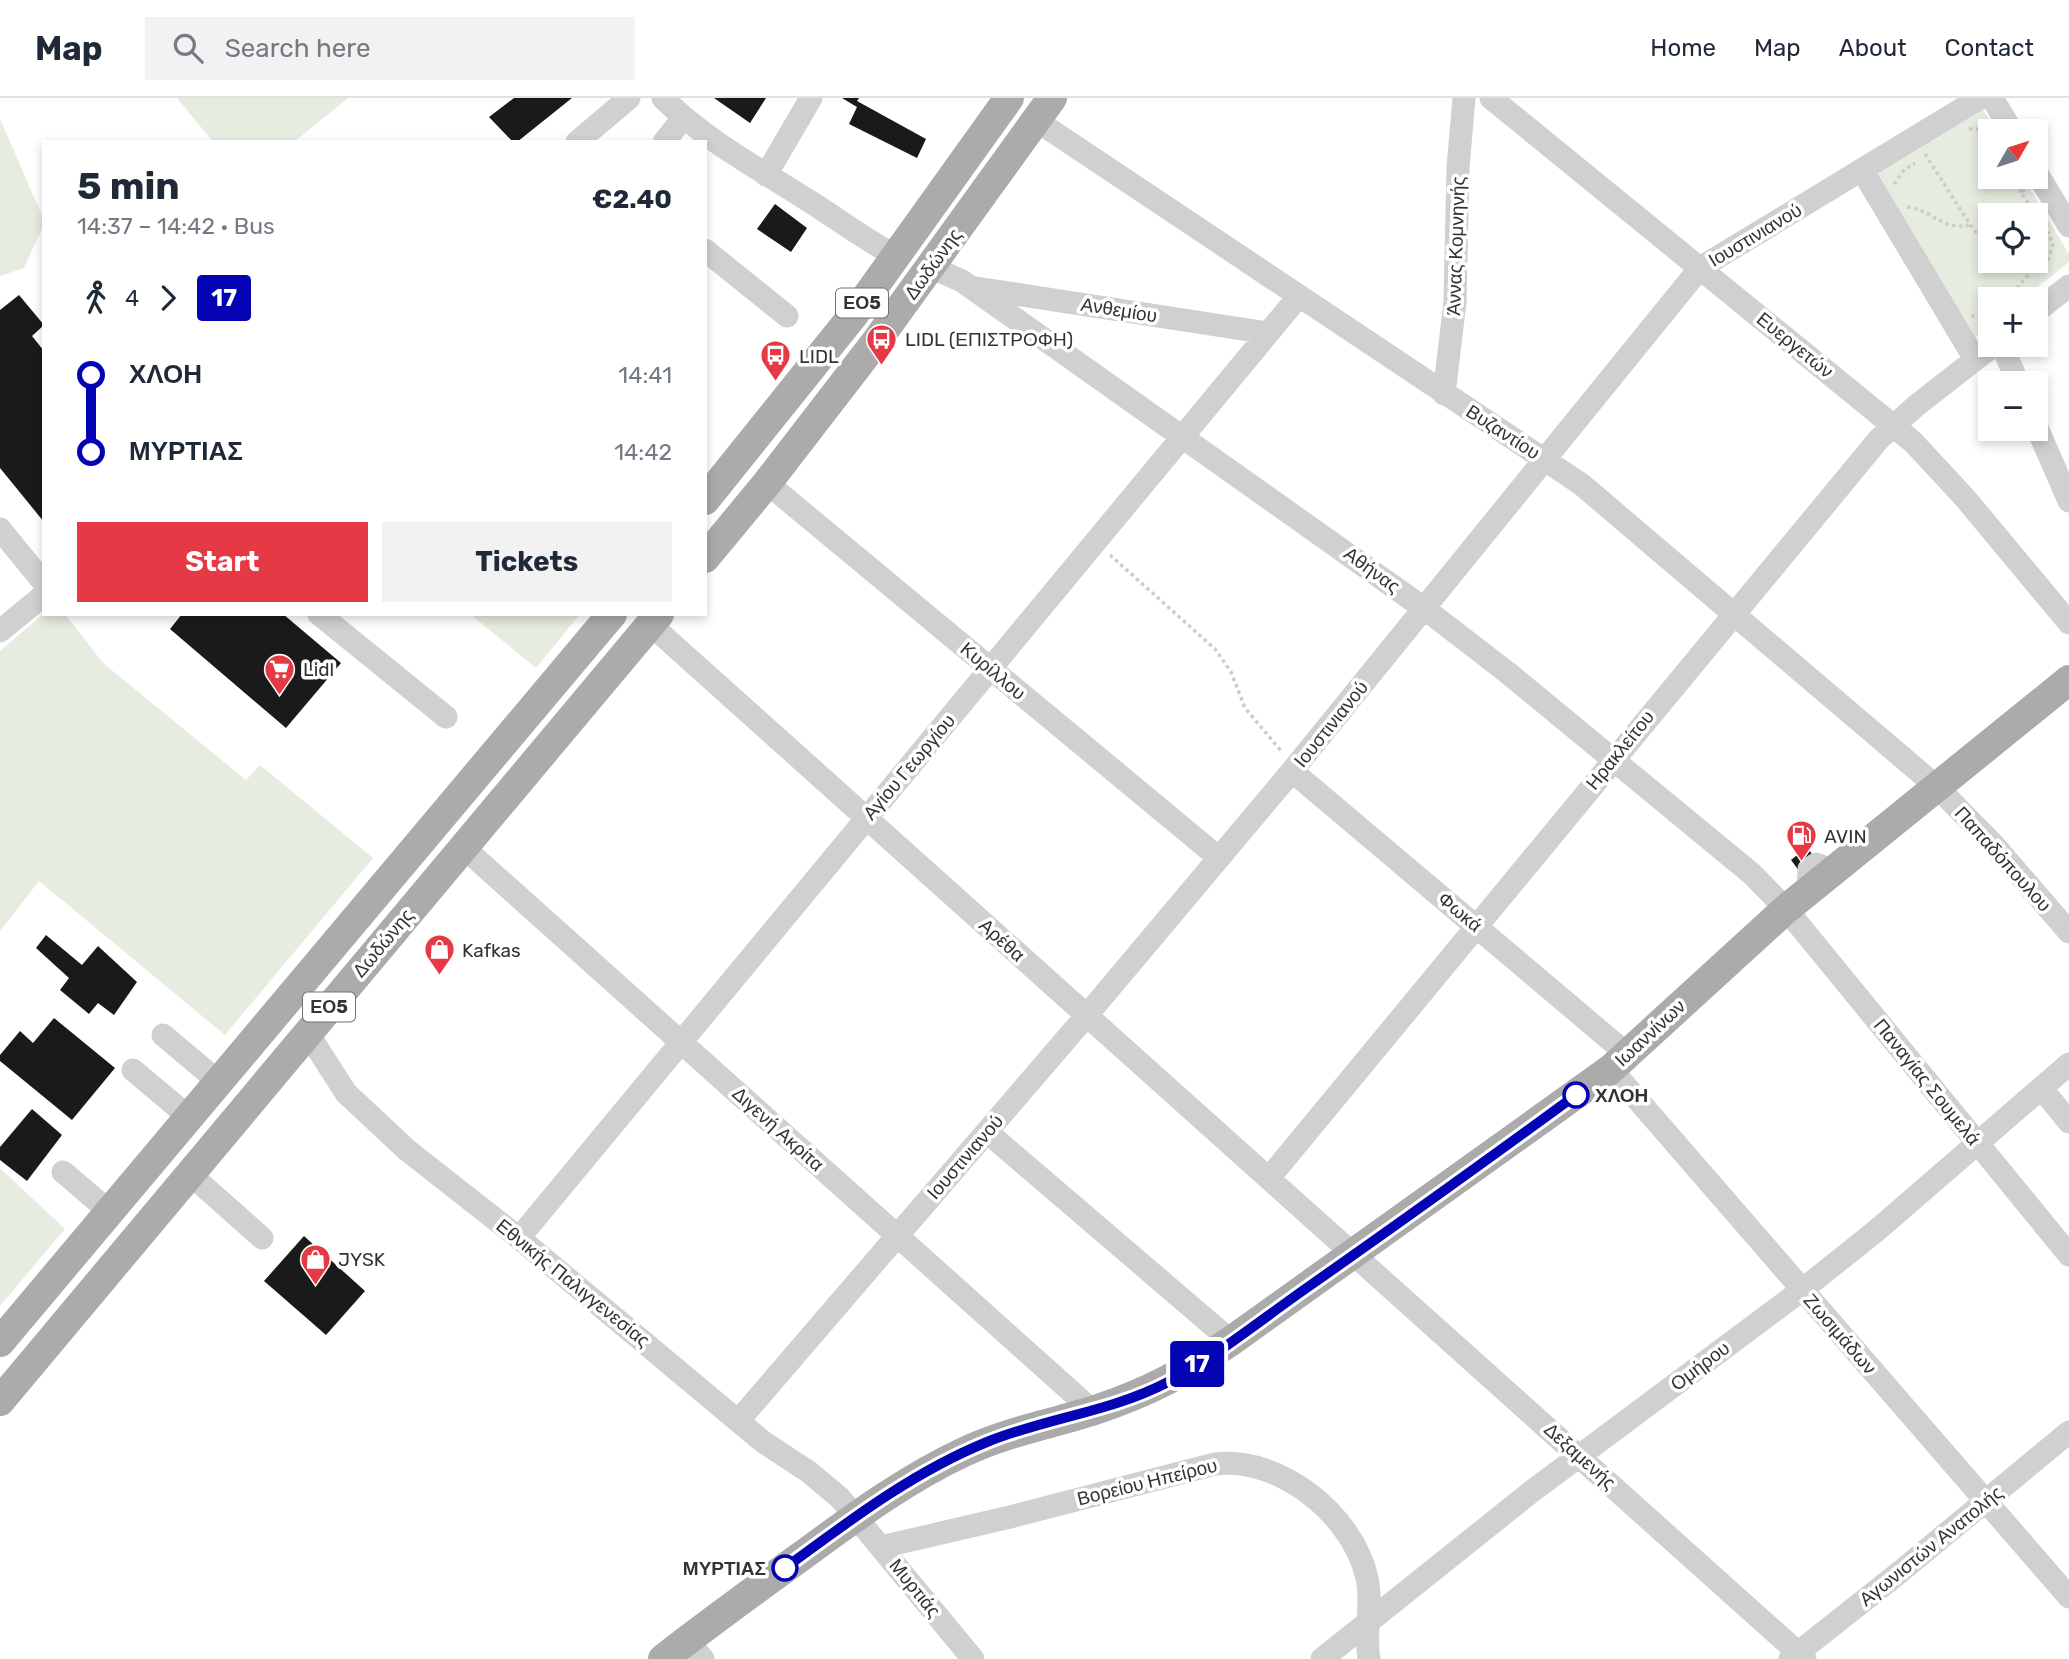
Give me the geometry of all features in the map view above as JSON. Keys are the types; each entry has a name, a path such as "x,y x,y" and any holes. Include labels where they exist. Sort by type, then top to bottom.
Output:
{"main road":[{"name":"Δωδώνης","path":"707,498 847,323 1009,98"},
{"name":"Δωδώνης","path":"707,556 767,483 931,267 1044,110"},
{"name":"Δωδώνης","path":"4,1329 110,1212 220,1083 610,616"},
{"name":"Δωδώνης","path":"0,1401 655,620"},
{"name":"Ιωαννίνων","path":"663,1659 695,1649 857,1516 918,1476 1003,1435 1093,1411 1167,1382 1231,1341 1619,1062 1797,899 2069,680"}],"street":[{"path":"579,140 629,98"},
{"path":"663,98 716,143 896,256"},
{"path":"766,175 811,98"},
{"name":"Άννας Κομνηνής","path":"1444,394 1455,302 1459,154 1464,98"},
{"name":"Ευεργετών","path":"1491,98 1893,425 1944,474 2069,622"},
{"name":"Ιουστινιανού","path":"738,1420 1087,1015 1292,771 1547,460 1700,268 1862,170 1921,146 1980,98"},
{"path":"1992,98 2005,119"},
{"name":"Βυζαντίου","path":"1044,110 1299,296 1581,484 1936,786"},
{"path":"666,140 684,117"},
{"path":"1862,170 1975,359"},
{"path":"2047,189 2069,226"},
{"path":"707,252 787,316"},
{"name":"Αθήνας","path":"931,267 970,287 1425,609 1752,874 1797,899"},
{"path":"2048,302 2069,286"},
{"name":"Ανθεμίου","path":"970,287 1268,333"},
{"name":"Αγίου Γεωργίου","path":"519,1238 1299,296"},
{"name":"Ηρακλείτου","path":"1269,1178 1734,612 1893,425 1978,357"},
{"path":"2043,441 2069,501"},
{"name":"Κυρίλλου","path":"767,483 1219,858"},
{"path":"0,529 42,581"},
{"path":"0,631 42,597"},
{"path":"321,616 446,717"},
{"name":"Αρέθα","path":"655,620 866,818 1354,1255"},
{"name":"Φωκά","path":"1292,771 1476,925 1619,1062"},
{"name":"Παπαδόπουλου","path":"1936,786 1993,844 2069,932"},
{"name":"Διγενή Ακρίτα","path":"463,847 1093,1411"},
{"name":"Παναγίας Σουμελά","path":"1797,899 1978,1144 2069,1255"},
{"name":"Εθνικής Παλιγγενεσίας","path":"307,1032 337,1081 375,1122 762,1441 828,1486 857,1516"},
{"path":"163,1035 220,1083"},
{"name":"Ζωσιμάδων","path":"1619,1062 1802,1290 2069,1597"},
{"name":"Ομήρου","path":"1322,1659 1580,1455 1802,1290 1876,1231 2069,1064"},
{"path":"132,1070 190,1118"},
{"path":"2042,1089 2069,1122"},
{"path":"987,1132 1231,1341"},
{"path":"63,1172 110,1212"},
{"path":"190,1174 262,1238"},
{"name":"Δεξαμενής","path":"1354,1255 1580,1455 1798,1657"},
{"name":"Αγωνιστών Ανατολής","path":"1798,1657 2069,1432"},
{"name":"Βορείου Ηπείρου","path":"881,1547 1202,1467 1227,1462 1241,1463 1270,1472 1301,1490 1325,1507 1344,1526 1367,1577 1369,1659"},
{"name":"Μυρτιάς","path":"857,1516 973,1659"}],"path":[{"path":"1966,130 1978,129"},
{"path":"1921,146 1936,149"},
{"path":"1921,146 1978,235"},
{"path":"1892,190 1898,176 1915,163"},
{"path":"2019,189 2027,203"},
{"path":"2021,193 2025,189"},
{"path":"1898,207 1920,209 1950,226 1970,225"},
{"path":"2048,233 2053,245 2048,260"},
{"path":"2018,287 2030,273"},
{"path":"1965,315 1978,315"},
{"path":"1095,542 1215,649 1231,672 1245,708 1280,749 1292,771"}],"shaded area":[{"path":"177,98 348,98 296,140 211,140"},
{"path":"1983,109 1989,119 1978,119 1978,189 2030,189 2039,203 1978,203 1978,273 2048,273 2048,219 2069,254 2069,262 2037,287 1978,287 1978,335 1970,341 1872,176"},
{"path":"0,119 42,215 42,228 24,268 0,276"},
{"path":"42,615 67,616 103,663 246,780 260,765 373,858 225,1035 39,881 0,931 0,651"},
{"path":"472,616 578,616 536,668"},
{"path":"0,1168 65,1229 0,1306"}],"building":[{"path":"514,98 572,98 520,140 511,140 489,117"},
{"path":"714,98 766,98 750,123"},
{"path":"842,98 859,98 857,101 926,139 917,158 849,124 857,107"},
{"path":"775,204 807,228 791,252 757,229"},
{"path":"19,295 42,323 42,327 32,336 42,348 42,520 0,468 0,310"},
{"name":"Lidl","path":"180,616 285,616 341,663 286,728 170,629"},
{"path":"1807,847 1816,860 1800,872 1791,860"},
{"path":"46,935 82,965 98,946 137,982 114,1015 98,1003 89,1014 60,990 69,978 36,948"},
{"path":"54,1018 115,1068 72,1120 0,1061 0,1055 20,1031 33,1043"},
{"path":"32,1109 62,1135 27,1181 0,1160 0,1147"},
{"name":"JYSK","path":"304,1236 365,1291 326,1335 264,1281"}],"bus line":[{"name":"17","path":"785,1568 895,1490 965,1451 1003,1435 1093,1411 1150,1390 1183,1373 1354,1255 1576,1095"}],"place":[{"name":"LIDL (ΕΠΙΣΤΡΟΦΗ)","path":"882,366"},
{"name":"LIDL","path":"776,383"},
{"name":"Lidl","path":"280,696"},
{"name":"AVIN","path":"1801,863"},
{"name":"Kafkas","path":"439,977"},
{"name":"ΧΛΟΗ","path":"1576,1095"},
{"name":"JYSK","path":"315,1286"},
{"name":"ΜΥΡΤΙΑΣ","path":"785,1568"}]}
